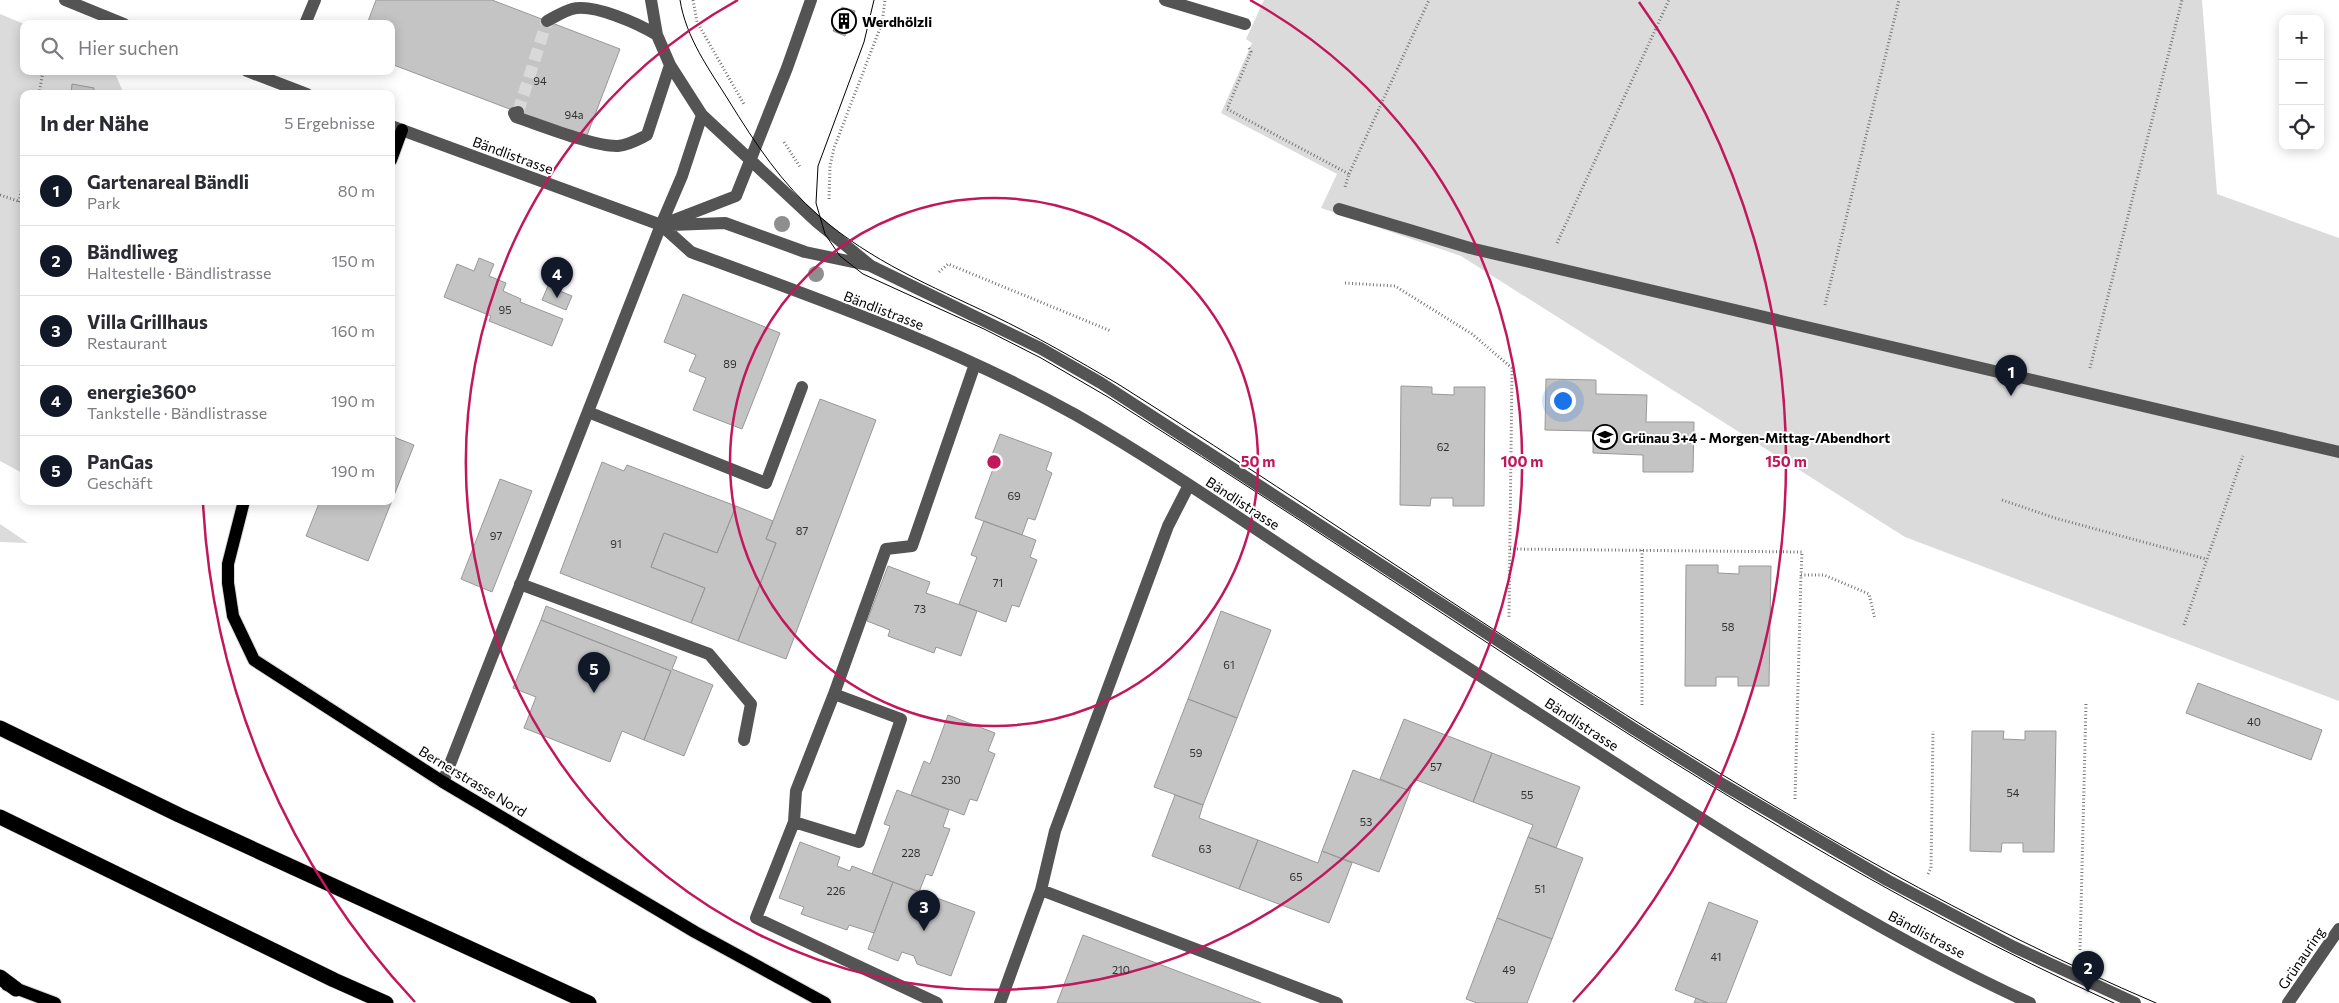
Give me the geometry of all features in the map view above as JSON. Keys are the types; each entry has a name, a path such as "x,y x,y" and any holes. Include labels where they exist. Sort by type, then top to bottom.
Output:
{"highway":[{"path":"0,728 197,824 589,1003"},
{"path":"0,818 334,980 386,1003"},
{"path":"0,976 16,989"}],"main road":[{"name":"Bernerstrasse Nord","path":"243,505 228,564 228,583 233,616 254,660 443,782 695,932 825,1003"},
{"path":"0,982 55,1003"}],"street":[{"path":"65,0 114,20"},
{"path":"307,20 315,0"},
{"path":"651,0 657,35 670,65 702,115 817,222 871,266 1040,348 1101,383 1634,729 1793,826 1888,880 2014,947 2135,1003"},
{"path":"661,225 736,196 811,0"},
{"path":"1165,0 1245,24"},
{"path":"548,21 573,8 602,11 625,18 657,35"},
{"path":"518,112 514,113 516,117 602,144 617,146 633,143 647,135 670,65"},
{"path":"257,75 295,90"},
{"path":"279,84 282,75"},
{"path":"443,782 661,225 682,176 702,115"},
{"name":"Bändlistrasse","path":"397,128 661,225 691,252 926,342 975,364 1075,415 1189,485 1442,652 1778,868 1878,925 1988,984 2030,1003"},
{"path":"1339,209 1470,248 2339,452"},
{"path":"661,225 725,223 805,252 871,266"},
{"path":"937,1003 756,918 794,822 796,791 834,694 886,549 912,546 975,364"},
{"path":"588,412 766,484 802,386"},
{"path":"1000,1003 1041,890 1058,822 1168,526 1189,485"},
{"path":"520,584 709,654 751,704 744,740"},
{"path":"794,822 858,842 901,719 834,694"},
{"path":"1041,890 1337,1003"},
{"name":"Grünauring","path":"2288,1003 2339,929"}],"path":[{"path":"693,0 697,22 746,107"},
{"path":"830,204 829,182 834,148 882,23 885,0"},
{"path":"1339,209 1350,174 1429,0"},
{"path":"1547,266 1669,0"},
{"path":"1818,330 1899,0"},
{"path":"2084,393 2182,0"},
{"path":"1245,24 1243,36 1251,52 1227,109 1350,174"},
{"path":"40,90 42,75"},
{"path":"782,139 800,167"},
{"path":"0,195 19,202 20,197"},
{"path":"945,278 937,274 948,264 1111,331"},
{"path":"1346,283 1395,286 1472,334 1512,368 1509,620 1501,615"},
{"path":"2184,625 2247,445 2256,432"},
{"path":"2002,500 2054,518 2206,559"},
{"path":"1510,549 1802,552 1795,804 1787,799"},
{"path":"1634,702 1642,708 1642,550"},
{"path":"1801,575 1824,575 1869,594 1876,619"},
{"path":"2078,953 2081,946 2086,702"},
{"path":"1924,881 1931,868 1933,731"},
{"path":"1920,873 1927,876"}],"shaded area":[{"path":"1264,0 2202,0 2217,194 2339,238 2339,701 1905,537 1461,256 1321,208 1337,174 1221,113 1252,43 1246,39"},
{"path":"0,14 20,22 20,75 116,75 122,90 20,90 20,472 0,461"},
{"path":"0,524 28,543 0,542"}],"building":[{"path":"376,0 492,0 620,49 586,138 395,66 395,20 368,20"},
{"name":"Werdhölzli","path":"842,7 855,11 845,36 833,31"},
{"path":"72,84 94,88 94,90 71,90"},
{"path":"479,258 494,264 489,276 506,283 503,291 521,299 520,302 563,319 552,346 489,321 491,316 444,297 457,264 474,271"},
{"path":"548,286 572,296 566,310 542,300"},
{"path":"683,294 780,333 742,429 693,410 706,378 689,371 696,355 664,342"},
{"path":"1546,379 1596,380 1596,394 1647,395 1646,422 1694,422 1693,472 1643,472 1643,455 1593,453 1593,431 1545,430"},
{"path":"1401,386 1432,387 1432,394 1454,395 1454,387 1485,387 1484,506 1453,506 1453,498 1431,498 1430,506 1400,505"},
{"path":"820,399 876,420 786,659 738,641 776,543 766,539"},
{"path":"1000,434 1052,453 1046,470 1052,473 1035,520 1028,518 1022,535 975,518 993,469 987,468"},
{"path":"395,438 414,445 395,493"},
{"path":"602,462 624,471 627,465 736,506 717,553 664,533 651,567 705,588 691,623 560,573"},
{"path":"500,479 532,491 492,592 461,579"},
{"path":"318,505 390,505 368,561 306,536"},
{"path":"736,506 773,521 766,539 776,543 738,641 691,623 705,588 651,567 664,533 717,553"},
{"path":"984,521 1036,540 1030,557 1037,560 1019,607 1012,605 1006,622 959,604 977,557 971,555"},
{"path":"1686,565 1718,565 1718,573 1739,574 1739,566 1771,566 1769,686 1738,686 1738,677 1716,677 1716,686 1685,686"},
{"path":"888,566 930,582 926,593 977,611 961,656 936,647 934,653 888,636 890,630 867,621"},
{"path":"546,606 677,657 672,669 713,685 684,756 644,740 671,671 541,620"},
{"path":"1221,611 1271,630 1237,718 1188,699"},
{"path":"541,620 671,671 644,740 622,731 610,762 524,728 536,697 513,688"},
{"path":"2198,683 2322,730 2311,760 2186,713"},
{"path":"1188,699 1237,718 1203,805 1154,787"},
{"path":"948,715 995,733 988,751 995,754 977,801 970,799 964,815 911,795 924,761 930,764"},
{"path":"1404,719 1492,753 1473,802 1414,779 1410,791 1380,779"},
{"path":"1972,731 2004,731 2003,739 2025,740 2025,731 2056,731 2054,852 2023,852 2023,843 2002,843 2001,852 1970,851"},
{"path":"1492,753 1580,787 1556,848 1528,837 1533,825 1473,802"},
{"path":"1353,770 1410,791 1379,872 1322,851"},
{"path":"897,790 949,810 943,827 950,829 932,876 926,874 919,892 872,874 890,826 884,824"},
{"path":"1175,795 1203,805 1199,818 1258,840 1239,889 1152,856"},
{"path":"1528,837 1583,858 1552,939 1497,918"},
{"path":"1258,840 1318,863 1322,851 1352,863 1329,923 1239,889"},
{"path":"800,842 840,857 837,866 850,871 852,866 893,882 874,933 849,925 847,930 801,914 804,907 779,898"},
{"path":"893,882 975,912 951,976 917,964 914,956 902,952 898,961 868,949"},
{"path":"1709,902 1758,921 1726,1003 1708,1003 1675,990"},
{"path":"1497,918 1552,939 1527,1003 1477,1003 1466,999"},
{"path":"1083,935 1261,1003 1057,1003"},
{"path":"1696,998 1708,1003 1694,1003"}],"tunnel":[{"path":"518,112 547,21"}],"tram line":[{"path":"680,0 687,27 699,53 759,147 781,177 806,204 859,246 902,272 1024,331 1118,384 1625,714 1754,794 1885,869 2019,940 2156,1003"},
{"path":"874,0 864,42 818,166 816,203 825,234 840,256 863,274 984,329 1041,358 1108,397 1557,688 1711,786 1790,833 1950,922 2031,964 2114,1003"}],"place":[{"name":"Werdhölzli","path":"844,21"},
{"name":"energie360°","path":"557,298"},
{"name":"Gartenareal Bändli","path":"2011,396"},
{"name":"Grünau 3+4 - Morgen-Mittag-/Abendhort","path":"1605,437"},
{"name":"PanGas","path":"594,693"},
{"name":"Villa Grillhaus","path":"924,931"},
{"name":"Bändliweg","path":"2088,992"}]}
